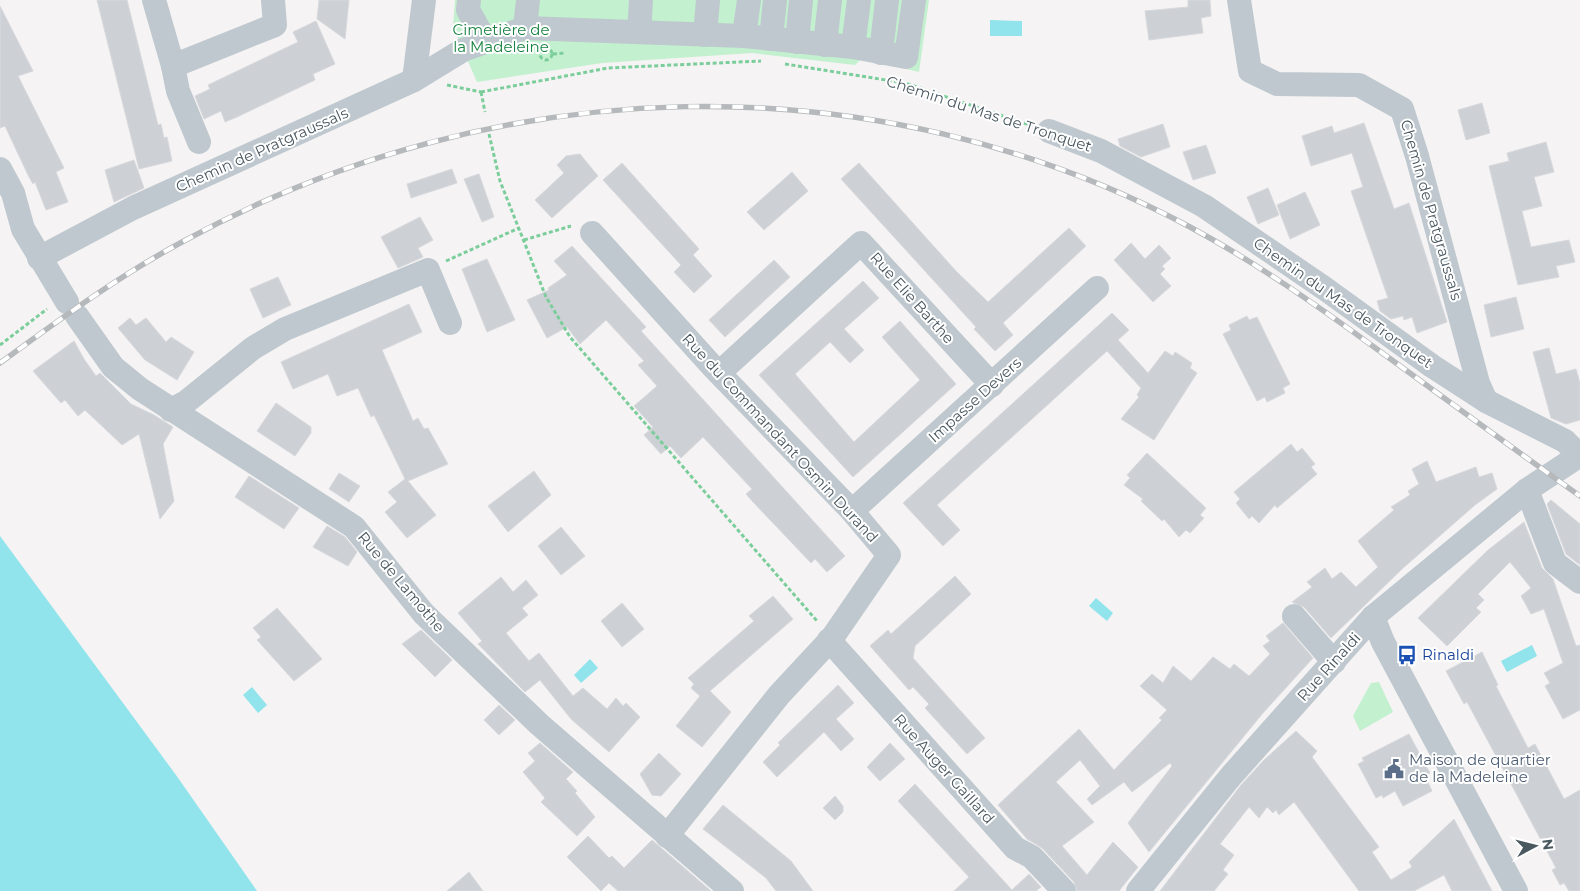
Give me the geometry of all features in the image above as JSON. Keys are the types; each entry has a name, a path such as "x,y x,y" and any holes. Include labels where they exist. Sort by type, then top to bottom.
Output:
{"street":[{"path":"154,0 173,66 178,91 199,142"},
{"path":"173,66 275,25 274,0"},
{"path":"414,80 424,0"},
{"path":"469,0 468,10 486,42"},
{"path":"528,0 526,28 744,36 768,50 796,42 853,47 906,57 914,0"},
{"path":"638,32 641,0"},
{"path":"705,35 708,0"},
{"path":"744,36 749,0"},
{"path":"768,50 775,0"},
{"path":"796,42 801,0"},
{"path":"825,45 830,0"},
{"path":"853,47 858,0"},
{"path":"881,53 887,0"},
{"name":"Chemin de Pratgraussals","path":"1239,0 1250,71 1277,84 1359,85 1402,109 1478,383 1486,401"},
{"name":"Chemin de Pratgraussals","path":"39,258 133,208 414,80 463,50 526,28"},
{"name":"Chemin du Mas de Tronquet","path":"1050,131 1101,151 1204,206 1324,288 1432,366 1486,401"},
{"name":"Rue de Lamothe","path":"0,169 13,193 23,229 39,258 113,367 171,410 354,526 424,614 540,726 732,891"},
{"name":"Rue du Commandant Osmin Durand","path":"592,233 719,373 852,511 889,555 831,639 778,695 667,836"},
{"name":"Rue Elie Barthe","path":"719,373 861,242 992,385"},
{"path":"171,410 186,402 253,348 285,329 428,270 450,323"},
{"name":"Impasse Devers","path":"852,511 1097,288"},
{"path":"1486,401 1565,441 1580,455"},
{"name":"Rue Rinaldi","path":"1138,891 1231,776 1373,617 1527,490 1580,455"},
{"path":"1527,490 1555,564 1580,582"},
{"path":"1294,616 1334,662"},
{"path":"1373,617 1383,642 1516,891"},
{"name":"Rue Auger Gaillard","path":"831,639 1015,848 1032,857 1059,889"}],"path":[{"path":"544,48 552,50 553,54 549,61 544,61 540,54 544,48"},
{"path":"485,112 481,92 608,68 768,50"},
{"name":"Chemin du Mas de Tronquet","path":"784,64 905,83 1050,131"},
{"path":"489,134 495,164 546,297 570,337 760,553 831,639"},
{"path":"524,240 578,225 592,233"},
{"path":"428,270 519,228"},
{"path":"0,345 37,318"}],"green space":[{"name":"Cimetière de la Madeleine","path":"455,0 929,0 919,72 862,58 855,65 752,53 602,63 477,82 453,27"},
{"path":"1379,682 1393,712 1360,731 1353,716 1371,683"}],"water":[{"path":"990,20 1022,21 1022,36 990,36"},
{"path":"0,536 176,775 257,891 0,891"},
{"path":"1096,598 1113,613 1107,621 1089,606"},
{"path":"1532,645 1537,656 1507,672 1501,661"},
{"path":"590,659 598,668 581,683 574,675"},
{"path":"252,687 267,705 258,713 243,695"}],"building":[{"path":"97,0 127,0 158,125 161,124 164,138 167,137 172,161 139,169"},
{"path":"319,0 349,0 345,39 317,19"},
{"path":"1188,0 1210,0 1211,16 1201,18 1203,33 1149,40 1145,11 1188,7"},
{"path":"0,6 33,71 18,76 64,168 56,172 68,202 46,210 35,182 33,184 28,175 5,126 0,128"},
{"path":"316,21 335,64 313,74 315,80 237,117 225,122 221,111 204,119 195,96 210,89 208,85 298,42 293,32"},
{"path":"1482,103 1490,133 1466,140 1458,110"},
{"path":"1364,123 1394,209 1409,203 1447,322 1417,333 1412,317 1404,320 1403,316 1391,319 1380,311 1377,301 1388,298 1351,191 1363,187 1352,153 1311,166 1302,136 1332,126 1334,133"},
{"path":"1163,124 1170,147 1141,157 1120,146 1118,139"},
{"path":"1546,142 1554,172 1534,177 1542,206 1522,211 1531,247 1569,240 1575,262 1556,266 1559,277 1518,285 1489,166 1509,161 1507,153"},
{"path":"1206,145 1216,173 1193,180 1183,152"},
{"path":"580,154 598,176 552,218 535,200 564,173 557,165 566,156"},
{"path":"134,160 144,188 114,202 105,170"},
{"path":"622,163 699,249 693,255 712,276 694,293 674,272 681,265 603,180"},
{"path":"859,163 956,271 988,302 1069,228 1086,246 1003,323 1013,335 995,351 974,329 976,327 841,179"},
{"path":"452,169 457,183 411,198 407,184"},
{"path":"792,172 808,191 764,230 747,212"},
{"path":"479,174 494,217 482,222 464,179"},
{"path":"1268,188 1279,215 1258,224 1247,197"},
{"path":"1305,192 1320,225 1290,239 1277,205"},
{"path":"420,217 433,240 418,248 423,257 398,268 381,237"},
{"path":"1131,243 1145,259 1159,245 1171,258 1162,266 1165,269 1160,274 1171,286 1153,302 1114,260"},
{"path":"572,246 646,327 641,331 845,556 827,572 815,559 811,563 753,502 746,494 752,489 703,437 681,458 670,446 661,454 644,435 653,427 634,406 657,386 638,365 644,361 606,320 580,344 567,327 547,338 527,300 549,290 548,288 567,275 554,261"},
{"path":"487,259 515,320 487,332 462,269"},
{"path":"774,260 790,277 725,337 709,320"},
{"path":"278,277 291,305 263,318 250,289"},
{"path":"863,281 879,298 844,329 864,350 850,363 830,342 795,374 854,442 920,380 882,337 900,321 956,384 853,477 759,375"},
{"path":"1516,297 1524,329 1491,337 1484,305"},
{"path":"409,304 422,332 382,350 413,421 418,418 424,429 428,428 448,464 408,481 436,515 407,538 385,512 397,502 388,492 405,479 374,415 371,417 358,388 337,396 328,374 293,389 281,362"},
{"path":"1112,313 1129,330 1118,340 1148,373 1165,351 1173,356 1175,352 1192,363 1190,368 1197,373 1154,440 1121,419 1139,397 1137,395 1141,388 1107,351 937,505 960,530 943,546 903,503"},
{"path":"1247,316 1249,320 1257,317 1290,384 1283,388 1285,393 1267,402 1265,397 1257,401 1223,334 1231,330 1229,325"},
{"path":"130,318 136,325 146,318 166,342 171,337 194,352 177,380 145,360 118,328"},
{"path":"74,341 96,376 100,373 131,404 173,427 163,444 174,501 160,519 139,434 122,445 85,410 78,416 65,400 61,403 33,371"},
{"path":"1549,348 1556,374 1576,369 1580,383 1580,420 1566,424 1551,418 1533,352"},
{"path":"276,403 311,427 311,433 295,456 257,431"},
{"path":"1291,444 1297,452 1302,448 1315,464 1311,467 1317,474 1277,508 1275,505 1259,523 1252,516 1249,519 1236,503 1240,499 1234,492"},
{"path":"1147,453 1206,508 1200,515 1204,518 1190,533 1186,530 1179,537 1164,519 1162,521 1141,501 1143,499 1124,485 1130,478 1127,475"},
{"path":"1427,461 1436,482 1476,467 1479,477 1492,473 1497,489 1475,505 1402,569 1331,638 1304,607 1292,602 1312,587 1307,582 1325,568 1332,579 1341,572 1356,587 1378,567 1358,541 1394,510 1391,507 1410,495 1408,491 1419,484 1412,469"},
{"path":"534,471 551,495 508,532 488,506"},
{"path":"339,473 360,486 349,502 329,489"},
{"path":"249,476 299,508 284,529 235,497"},
{"path":"1551,500 1580,524 1580,565 1566,554 1547,504"},
{"path":"1524,522 1542,568 1553,579 1576,646 1580,645 1580,710 1563,719 1545,686 1550,683 1544,673 1563,663 1544,609 1531,614 1521,596 1531,588 1510,562 1478,594 1484,600 1476,608 1481,612 1447,646 1418,618 1488,550"},
{"path":"327,526 345,537 357,552 348,566 313,547"},
{"path":"561,527 585,556 561,575 538,546"},
{"path":"955,576 971,594 915,646 913,658 985,738 967,754 925,708 929,704 913,687 909,690 870,646 888,630 891,634"},
{"path":"501,577 513,592 526,580 538,595 522,608 528,615 506,633 529,661 539,653 573,696 583,688 607,709 616,698 623,706 626,703 640,717 609,752 571,719 540,680 525,692 478,644 482,641 458,613"},
{"path":"773,596 793,619 710,691 731,712 702,747 676,726 700,696 691,688 694,684 688,678 754,621 749,616"},
{"path":"622,603 644,629 622,647 601,621"},
{"path":"277,608 322,659 294,681 257,640 261,637 253,628"},
{"path":"1283,623 1313,658 1263,713 1149,852 1128,823 1172,766 1170,763 1132,792 1124,782 1092,805 1087,799 1100,786 1080,760 1056,782 1094,822 1062,846 1087,875 1113,842 1138,867 1119,891 1077,891 1074,882 1042,848 1027,839 998,805 1079,729 1114,770 1162,720 1159,718 1167,710 1140,686 1152,674 1163,683 1173,666 1191,681 1213,657 1230,669 1234,664 1249,676 1270,654 1263,646 1270,641 1266,636"},
{"path":"421,630 452,660 435,677 402,644"},
{"path":"1482,652 1498,685 1496,686 1528,748 1535,744 1564,799 1580,790 1580,891 1569,891 1564,883 1560,885 1552,870 1556,868 1467,702 1464,704 1446,671"},
{"path":"838,685 854,703 836,719 854,739 841,751 824,732 777,777 763,762 780,745 778,743"},
{"path":"499,705 515,720 499,735 484,720"},
{"path":"1296,731 1317,751 1312,757 1379,847 1372,852 1391,880 1412,867 1409,862 1454,819 1492,891 1452,891 1444,875 1414,891 1359,891 1294,802 1279,815 1276,810 1273,813 1267,807 1259,818 1249,807 1220,844 1234,855 1223,870 1228,874 1214,891 1160,891 1241,785 1264,760"},
{"name":"Maison de quartier de la Madeleine","path":"1409,734 1430,773 1425,776 1432,791 1403,806 1395,791 1383,798 1382,795 1376,798 1358,764 1364,761 1362,758"},
{"path":"540,743 573,772 566,779 595,817 577,836 541,802 545,798 523,772 535,761 528,753"},
{"path":"890,743 905,759 880,781 867,767"},
{"path":"659,753 681,774 661,796 652,795 640,774"},
{"path":"915,784 1012,890 1029,874 1041,887 1036,891 954,891 969,877 898,801"},
{"path":"835,796 843,806 843,812 835,820 823,808"},
{"path":"723,805 791,861 813,891 776,891 766,878 703,829"},
{"path":"588,836 609,858 612,856 624,868 652,840 711,891 618,891 609,883 601,891 567,857"},
{"path":"469,872 483,891 447,891"}],"railway":[{"path":"0,363 111,284 182,242 302,185 427,143 555,117 685,107 815,112 943,134 1069,172 1190,227 1238,254 1307,299 1580,496"}],"place":[{"name":"Rinaldi","path":"1407,655"},
{"name":"Maison de quartier de la Madeleine","path":"1394,769"}]}
